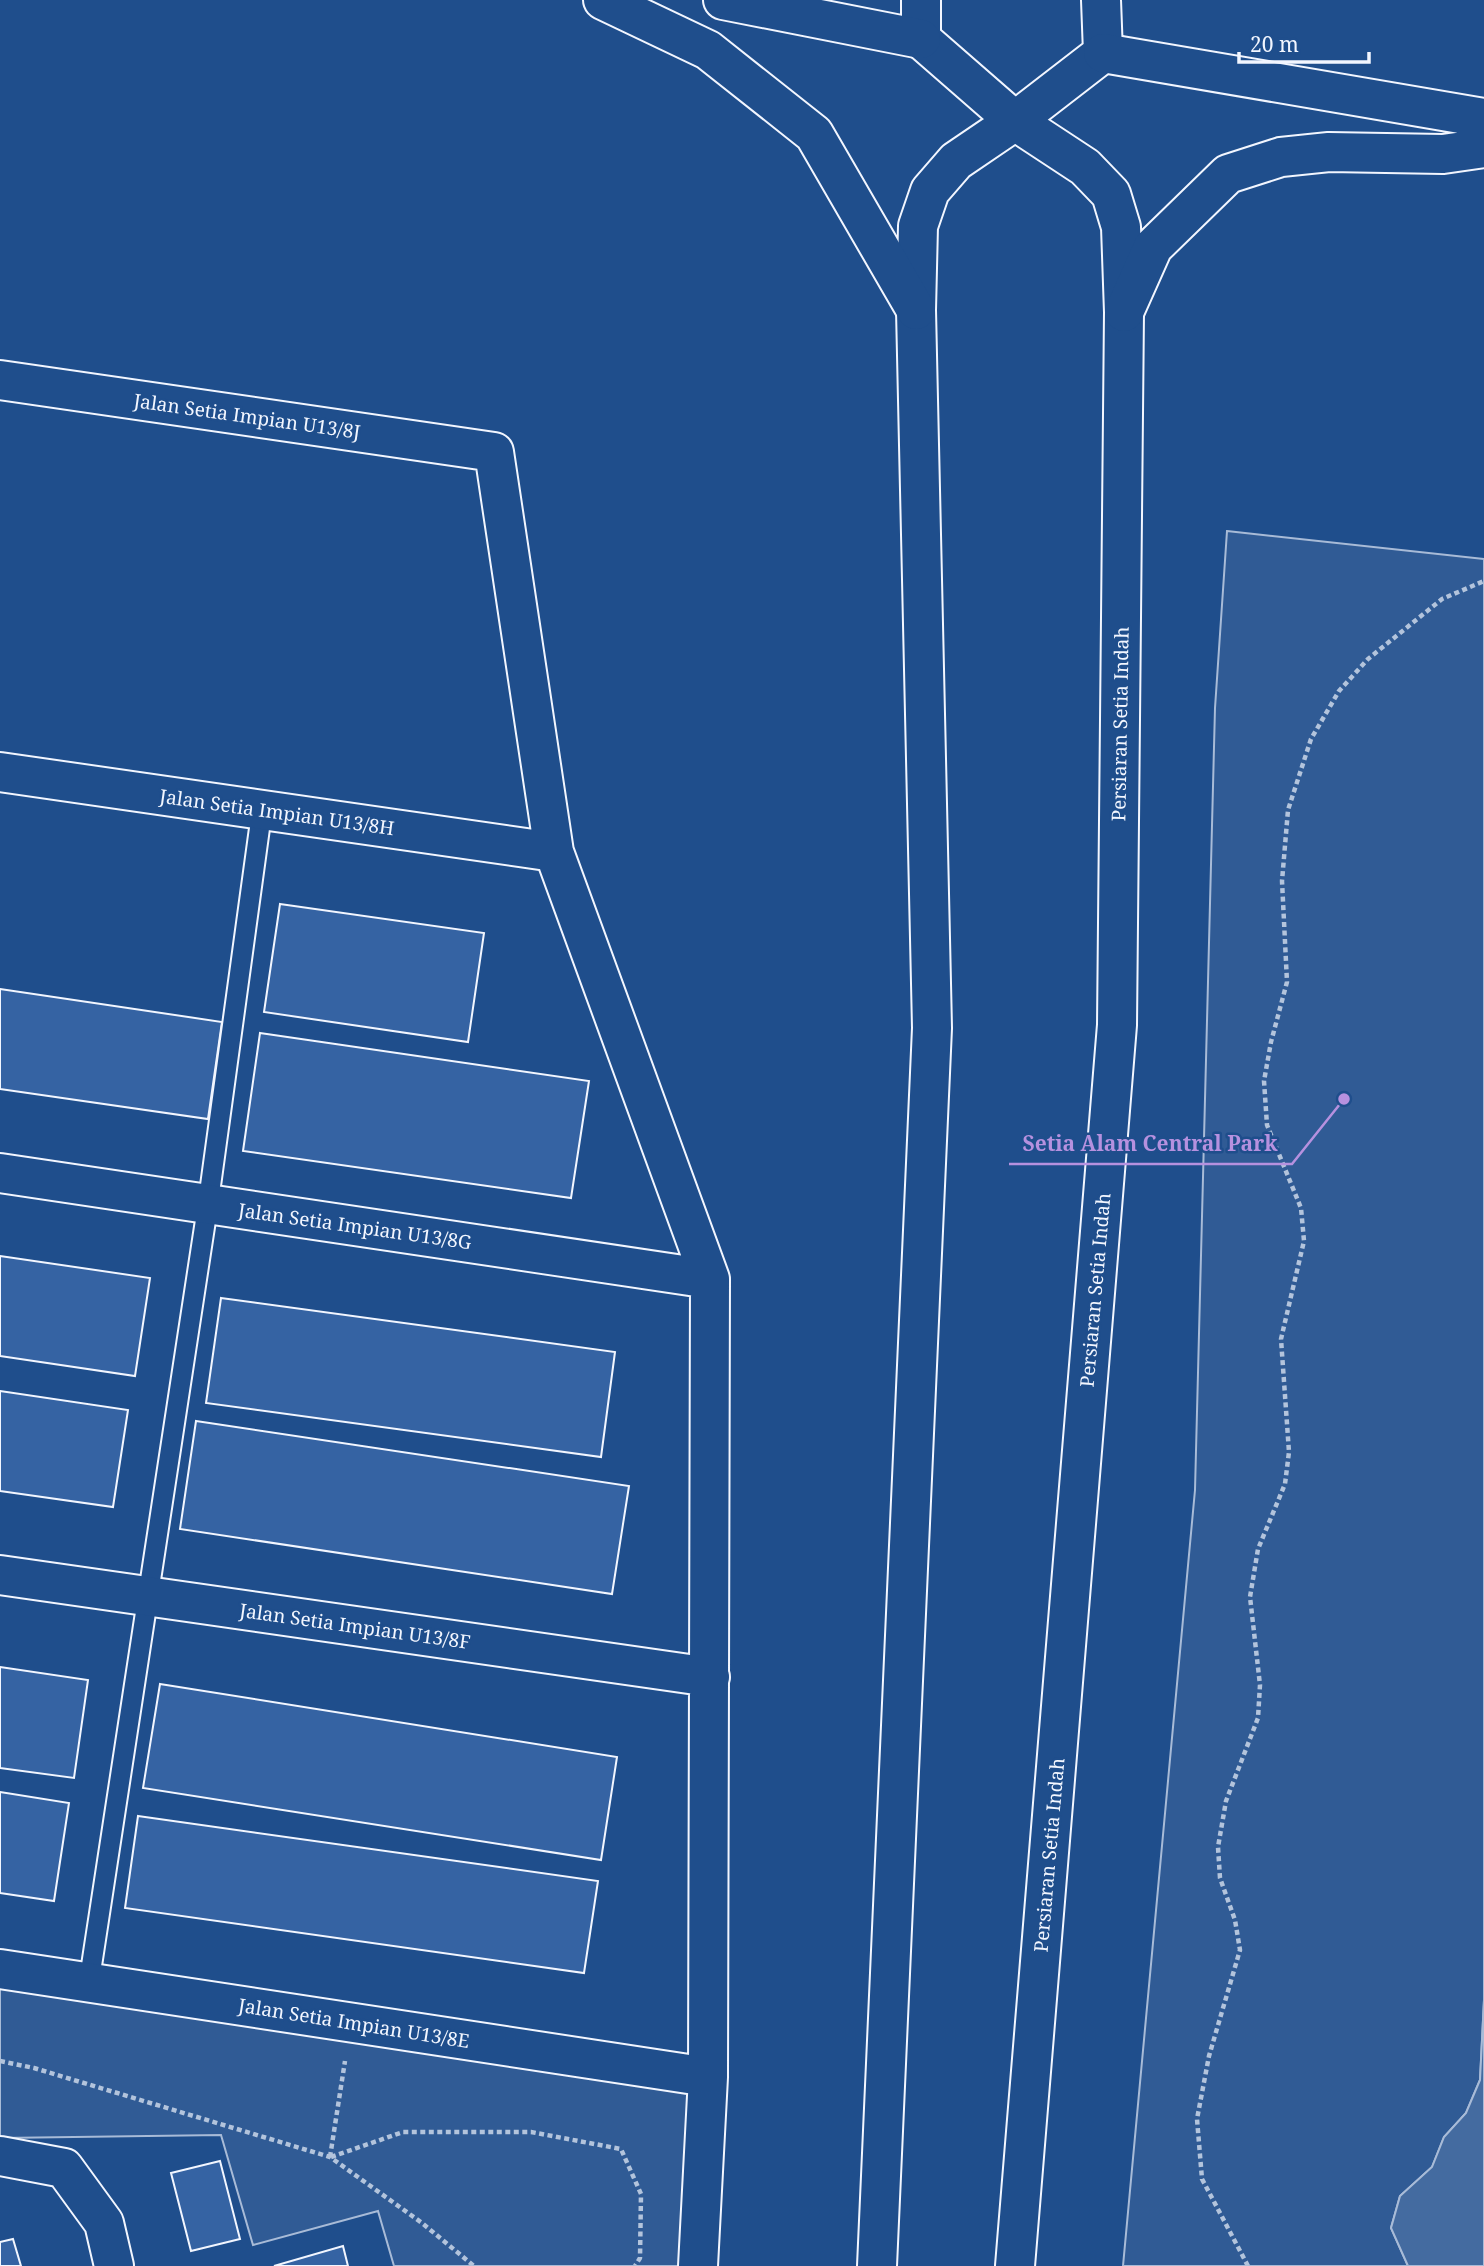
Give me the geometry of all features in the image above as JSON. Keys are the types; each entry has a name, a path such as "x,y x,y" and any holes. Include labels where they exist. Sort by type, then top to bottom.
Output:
{"main road":[{"path":"603,0 708,50 814,134 916,310"},
{"path":"723,0 921,38 921,0"},
{"path":"1101,0 1103,53"},
{"name":"Persiaran Setia Indah","path":"921,38 1015,121 1085,167 1111,194 1121,227 1124,312 1117,1025 1015,2266"},
{"path":"877,2266 932,1028 916,310 918,226 930,191 956,161 1015,121 1103,53 1484,118"},
{"path":"1124,312 1153,247 1227,174 1281,157 1329,152 1443,154 1484,148"},
{"name":"Jalan Setia Impian U13/8J","path":"0,380 494,452 554,852"},
{"name":"Jalan Setia Impian U13/8H","path":"0,772 554,852"},
{"path":"554,852 710,1279 708,2077 698,2266"},
{"name":"Jalan Setia Impian U13/8G","path":"0,1173 710,1279"},
{"name":"Jalan Setia Impian U13/8F","path":"0,1575 710,1677"},
{"name":"Jalan Setia Impian U13/8E","path":"0,1969 708,2077"},
{"path":"0,2156 64,2168 104,2223 114,2266"}],"lane":[{"path":"89,1982 208,1204 262,810"}],"path":[{"path":"1248,2266 1202,2179 1197,2119 1209,2056 1240,1950 1235,1920 1220,1878 1218,1847 1226,1801 1258,1718 1260,1685 1250,1597 1258,1549 1285,1484 1289,1452 1281,1339 1304,1241 1301,1208 1267,1125 1264,1082 1270,1042 1287,982 1282,881 1289,810 1311,739 1339,691 1368,659 1442,598 1484,581"},
{"path":"330,2157 351,2022"},
{"path":"0,2061 34,2068 330,2157 422,2223 474,2266"},
{"path":"330,2157 403,2132 531,2132 621,2149 641,2194 640,2258 635,2266"}],"shaded area":[{"path":"1227,531 1484,559 1484,2000 1480,2080 1466,2113 1444,2137 1432,2167 1400,2196 1391,2228 1408,2266 1123,2266 1195,1490 1215,708"},
{"path":"0,1969 708,2077 698,2266 394,2266 378,2211 253,2245 221,2135 0,2138"},
{"path":"1484,2000 1484,2266 1408,2266 1391,2228 1400,2196 1432,2167 1444,2137 1466,2113 1480,2080"}],"building":[{"path":"280,904 484,933 468,1042 264,1012"},
{"path":"0,989 222,1022 208,1119 0,1089"},
{"path":"260,1033 589,1081 571,1198 243,1151"},
{"path":"0,1256 150,1278 135,1376 0,1356"},
{"path":"221,1298 615,1352 601,1457 206,1403"},
{"path":"0,1391 128,1410 113,1507 0,1491"},
{"path":"196,1421 629,1486 612,1594 180,1529"},
{"path":"0,1667 88,1680 74,1778 0,1768"},
{"path":"160,1684 617,1757 601,1860 143,1788"},
{"path":"0,1792 69,1803 54,1901 0,1893"},
{"path":"138,1816 598,1881 584,1973 125,1908"},
{"path":"220,2161 240,2239 191,2251 171,2173"},
{"path":"13,2239 21,2266 0,2266 0,2242"},
{"path":"343,2246 348,2266 274,2266"}],"place":[{"name":"Setia Alam Central Park","path":"1344,1099"}]}
